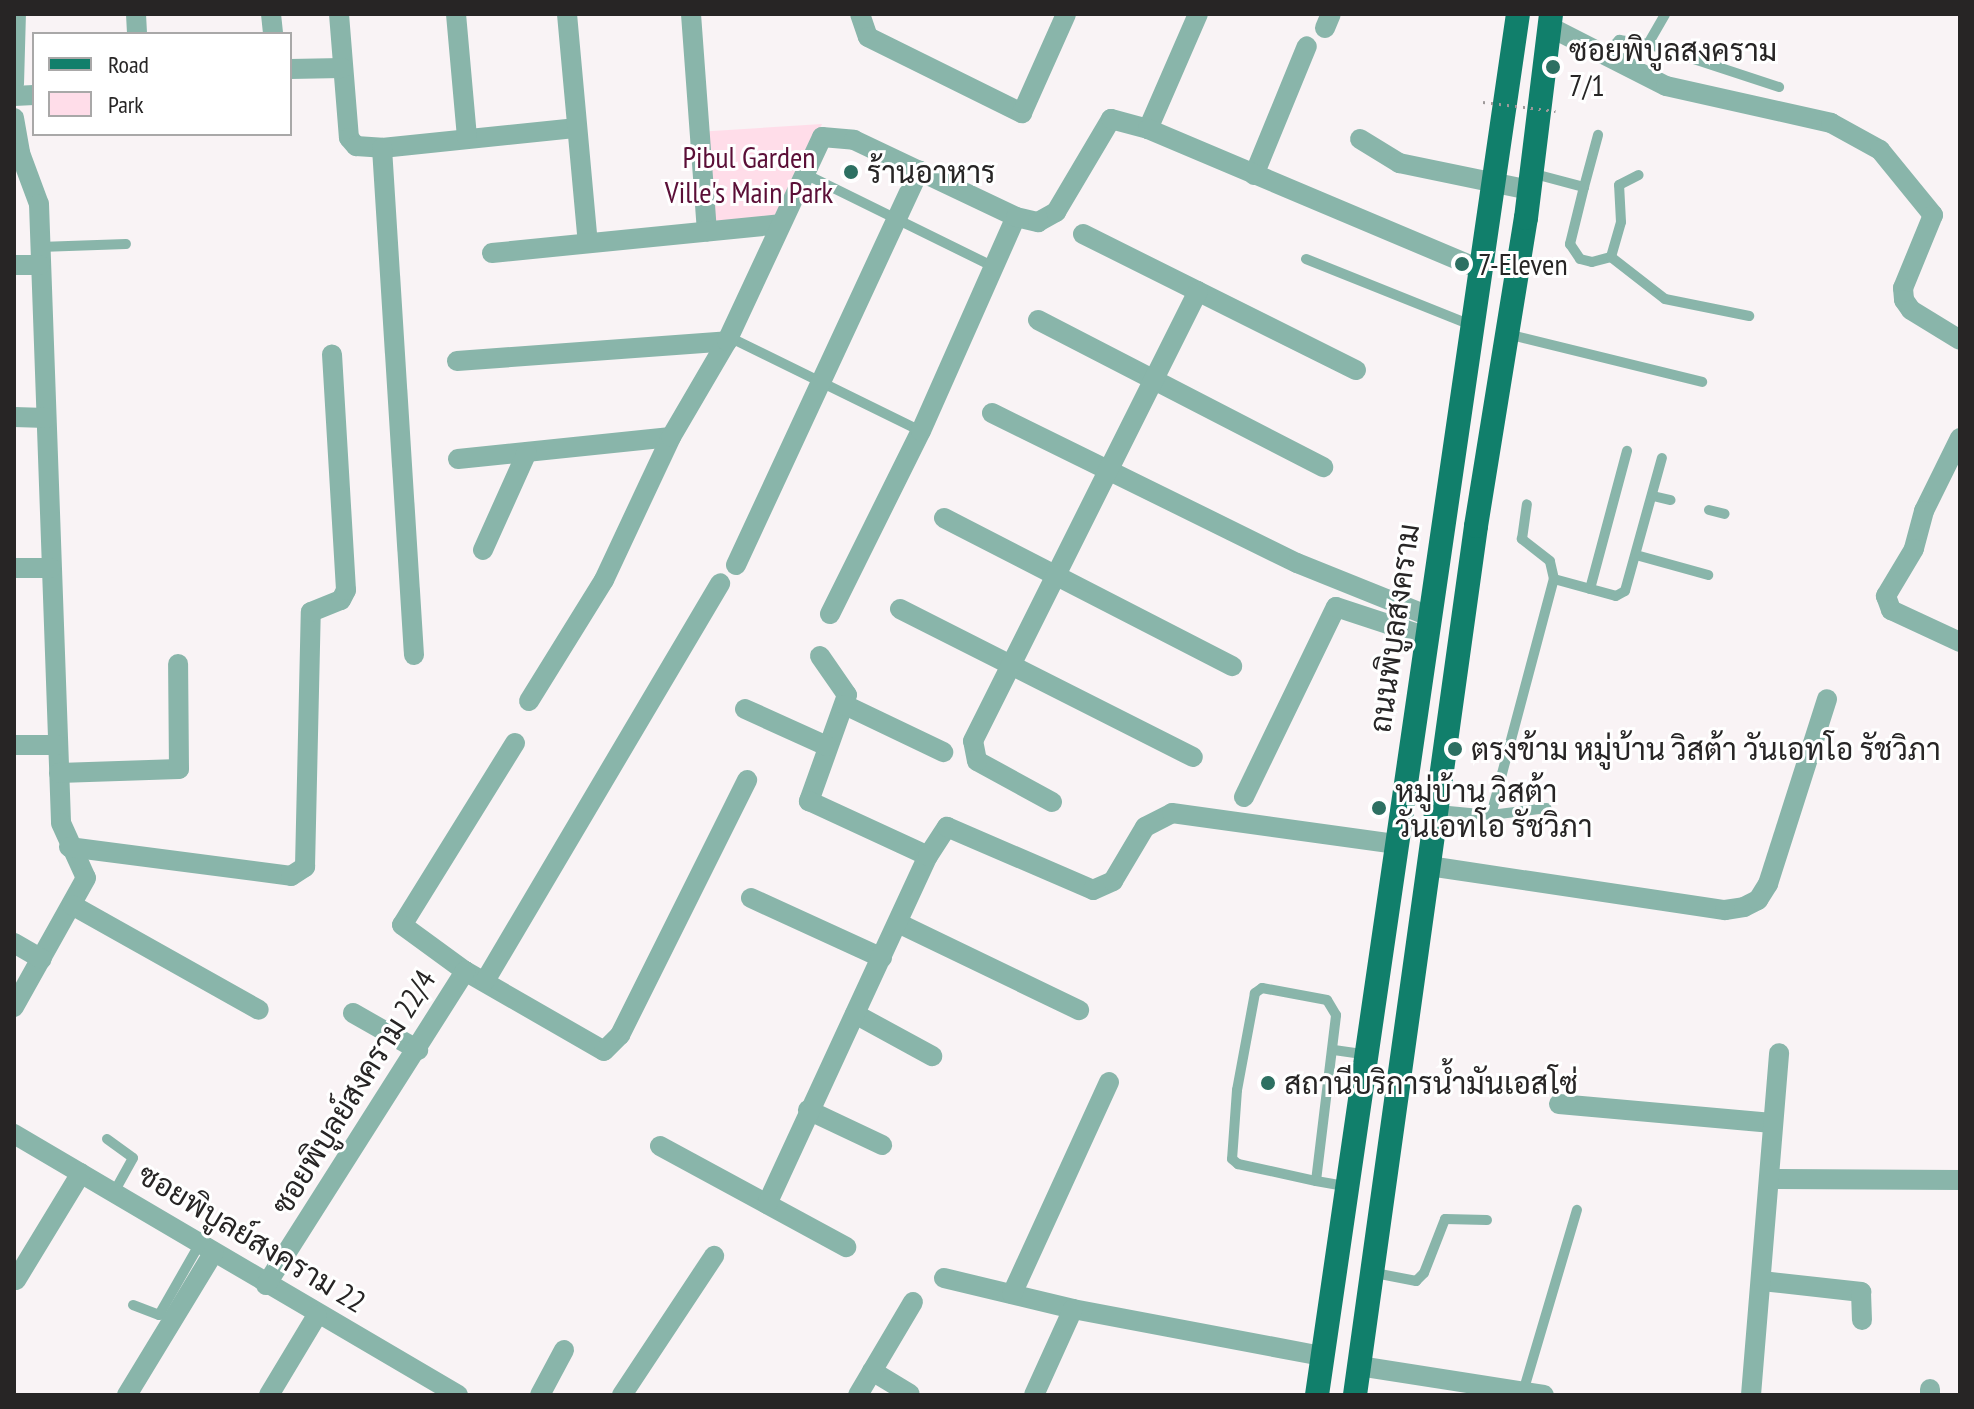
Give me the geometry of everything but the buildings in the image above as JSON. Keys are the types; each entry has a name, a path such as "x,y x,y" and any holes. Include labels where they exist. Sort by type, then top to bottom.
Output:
{"main road":[{"name":"ถนนพิบูลสงคราม","path":"1317,1395 1364,1054 1518,14"},
{"path":"1355,1395 1375,1273 1437,809 1507,334 1530,182 1545,118 1550,20"},
{"path":"1502,117 1545,118"},
{"path":"1322,1356 1359,1366"}],"street":[{"path":"14,84 16,14"},
{"path":"339,14 349,138 356,146 382,148 577,128"},
{"path":"456,14 467,138"},
{"path":"567,14 588,243"},
{"path":"691,14 707,231"},
{"path":"860,14 868,37 1022,113 1058,17"},
{"path":"1148,129 1198,14"},
{"path":"1550,20 1605,55 1666,86 1831,123 1880,150 1933,215 1903,288 1904,300 1911,310 1960,340"},
{"path":"1254,175 1307,46"},
{"path":"292,69 342,68"},
{"path":"14,118 17,153 39,204 61,823 69,847 86,878 14,1007"},
{"path":"529,701 604,580 671,437 728,339 822,137 854,140 1016,217 1038,222 1056,212 1105,121 1148,129 1480,269"},
{"path":"1360,139 1393,161 1493,182 1530,182"},
{"path":"382,148 414,655"},
{"path":"736,565 824,382 919,170"},
{"path":"830,614 921,431 1016,217"},
{"path":"492,253 780,224"},
{"path":"1083,234 1356,370"},
{"path":"14,265 40,256"},
{"path":"1052,802 972,755 973,741 1152,377 1198,291"},
{"path":"1038,320 1323,467"},
{"path":"457,361 728,339"},
{"path":"69,847 291,876 305,867 311,612 341,600 346,590 332,354"},
{"path":"992,413 1428,627"},
{"path":"14,417 46,418"},
{"path":"458,459 671,437"},
{"path":"1960,438 1924,511 1914,549 1886,596 1891,610 1960,642"},
{"path":"483,550 527,452"},
{"path":"944,518 1232,666"},
{"path":"14,568 51,568"},
{"path":"485,981 720,583"},
{"path":"1244,797 1336,607 1428,627"},
{"path":"900,609 1193,757"},
{"path":"820,656 846,689 845,705 827,746 809,801 928,856"},
{"path":"59,773 179,769 178,664"},
{"path":"1429,866 1725,910 1744,907 1758,900 1768,884 1827,699"},
{"path":"845,705 943,752"},
{"path":"745,709 827,746"},
{"path":"515,743 402,925 465,971 609,1050 747,780"},
{"path":"14,745 58,745"},
{"path":"767,1204 928,856 947,827 959,829 1093,890 1113,881 1145,827 1172,813 1395,844"},
{"path":"751,898 882,958"},
{"path":"72,905 259,1010"},
{"path":"898,923 1079,1010"},
{"path":"14,943 42,959"},
{"name":"ซอยพิบูลย์สงคราม 22/4","path":"266,1285 418,1050 465,971"},
{"path":"353,1013 418,1050"},
{"path":"855,1014 932,1056"},
{"path":"1751,1395 1779,1053"},
{"path":"1012,1294 1109,1082"},
{"path":"1559,1104 1772,1123"},
{"path":"808,1110 882,1145"},
{"name":"ซอยพิบูลย์สงคราม 22","path":"14,1134 115,1190 266,1285 458,1395"},
{"path":"660,1146 846,1247"},
{"path":"16,1280 81,1173"},
{"path":"1770,1179 1960,1180"},
{"path":"127,1395 207,1248"},
{"path":"622,1395 714,1256"},
{"path":"944,1278 1073,1309 1322,1356"},
{"path":"1762,1281 1861,1292 1862,1320"},
{"path":"858,1395 913,1302"},
{"path":"1034,1395 1073,1309"},
{"path":"269,1395 317,1315"},
{"path":"540,1395 564,1350"},
{"path":"1359,1366 1465,1389 1544,1395"},
{"path":"872,1371 910,1394"}],"lane":[{"path":"1648,44 1665,14"},
{"path":"1605,55 1619,40 1648,44 1779,87"},
{"path":"1598,135 1572,251 1592,262 1611,257"},
{"path":"803,173 994,267"},
{"path":"1611,257 1621,222 1619,185 1639,175"},
{"path":"1530,182 1584,187"},
{"path":"40,256 126,244"},
{"path":"1611,257 1665,299 1749,316"},
{"path":"1306,259 1473,325"},
{"path":"1507,334 1702,382"},
{"path":"728,339 824,382 921,431"},
{"path":"1590,589 1627,451"},
{"path":"1554,579 1621,594 1636,555 1662,458"},
{"path":"1653,496 1671,500"},
{"path":"1491,815 1554,579 1550,561 1522,539 1527,504"},
{"path":"1709,510 1725,514"},
{"path":"1636,555 1708,575"},
{"path":"1437,809 1491,815 1547,808"},
{"path":"1316,1181 1336,1015 1327,1000 1262,988 1255,993 1230,1153 1238,1164 1316,1181 1345,1186"},
{"path":"1334,1050 1364,1054"},
{"path":"107,1139 133,1158 115,1190"},
{"path":"1523,1392 1577,1210"},
{"path":"1375,1273 1416,1281 1424,1273 1445,1219 1487,1220"},
{"path":"133,1305 159,1315 207,1248"}],"path":[{"path":"1483,102 1545,118"}],"green space":[{"name":"Pibul Garden Ville's Main Park","path":"822,124 778,221 707,227 697,132"}],"place":[{"name":"ซอยพิบูลสงคราม 7/1","path":"1553,67"},
{"name":"ร้านอาหาร","path":"851,172"},
{"name":"7-Eleven","path":"1462,264"},
{"name":"ตรงข้าม หมู่บ้าน วิสต้า วันเอทโอ รัชวิภา","path":"1455,749"},
{"name":"หมู่บ้าน วิสต้า วันเอทโอ รัชวิภา","path":"1379,808"},
{"name":"สถานีบริการน้ำมันเอสโซ่","path":"1268,1083"}]}
